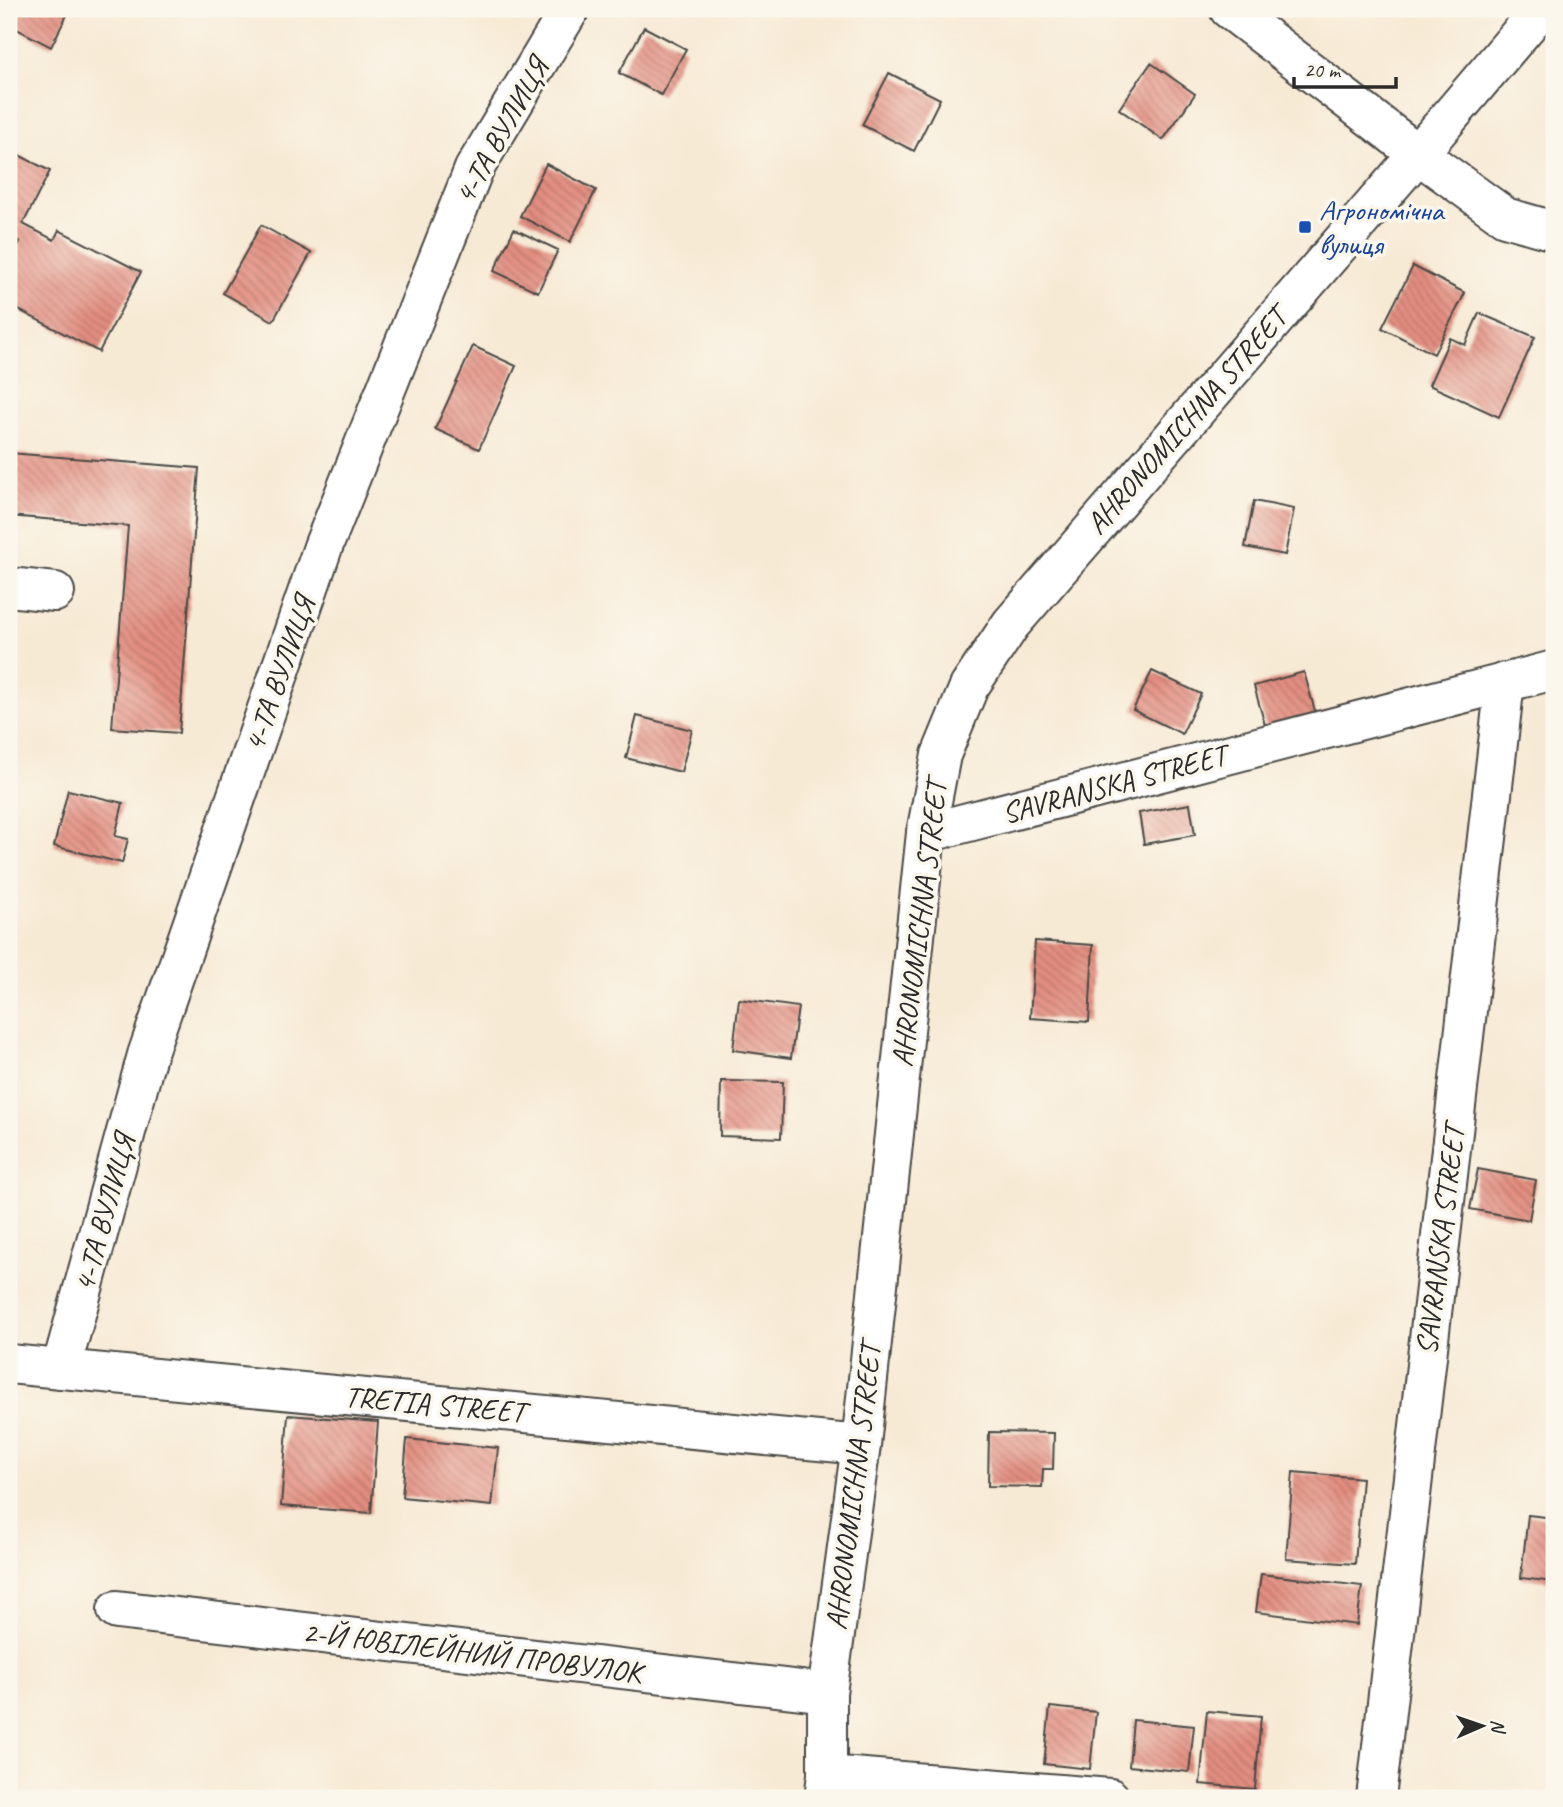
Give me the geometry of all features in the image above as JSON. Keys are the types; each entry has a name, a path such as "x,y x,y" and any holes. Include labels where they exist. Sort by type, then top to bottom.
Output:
{"street":[{"name":"4-ТА ВУЛИЦЯ","path":"61,1369 147,1055 323,547 474,169 570,9"},
{"path":"1229,9 1505,217 1554,231"},
{"name":"AHRONOMICHNA STREET","path":"826,1787 827,1693 861,1445 926,833 942,755 969,687 1012,624 1541,9"},
{"path":"9,587 55,592"},
{"name":"SAVRANSKA STREET","path":"926,833 1554,670"},
{"name":"SAVRANSKA STREET","path":"1376,1798 1505,682"},
{"name":"TRETIA STREET","path":"9,1364 861,1445"},
{"name":"2-Й ЮВІЛЕЙНИЙ ПРОВУЛОК","path":"117,1610 827,1693"},
{"path":"826,1787 1110,1798"}],"building":[{"path":"9,9 70,9 51,47 9,25"},
{"path":"644,27 686,49 661,95 619,73"},
{"path":"1151,63 1195,94 1163,140 1119,109"},
{"path":"889,73 940,99 914,151 862,125"},
{"path":"9,150 50,171 23,224 54,240 59,230 141,272 99,352 9,305 9,264 20,242 9,236"},
{"path":"546,164 596,190 570,242 520,216"},
{"path":"261,225 311,253 273,321 223,293"},
{"path":"514,229 558,250 538,292 494,271"},
{"path":"1413,266 1465,293 1434,354 1382,328"},
{"path":"1479,313 1535,337 1499,417 1429,385 1450,338 1465,345"},
{"path":"473,346 516,366 479,449 435,429"},
{"path":"9,453 199,468 179,733 112,728 128,526 9,516"},
{"path":"1254,501 1294,509 1285,555 1245,547"},
{"path":"1152,671 1201,694 1182,734 1133,710"},
{"path":"1304,672 1317,718 1267,732 1254,686"},
{"path":"637,716 692,730 681,772 626,758"},
{"path":"68,790 123,803 115,836 128,839 122,863 54,846"},
{"path":"1190,804 1195,835 1144,844 1139,813"},
{"path":"1035,941 1093,945 1089,1022 1030,1018"},
{"path":"739,999 798,1007 791,1058 733,1050"},
{"path":"721,1081 783,1082 781,1138 720,1136"},
{"path":"1478,1169 1536,1180 1529,1220 1470,1209"},
{"path":"288,1415 378,1422 371,1513 281,1506"},
{"path":"989,1432 1054,1433 1053,1469 1043,1469 1042,1487 988,1486"},
{"path":"407,1439 498,1448 492,1506 402,1497"},
{"path":"1293,1472 1362,1478 1355,1564 1286,1559"},
{"path":"1528,1515 1554,1518 1554,1582 1521,1578"},
{"path":"1261,1574 1362,1586 1357,1625 1256,1612"},
{"path":"1050,1707 1096,1712 1090,1769 1044,1764"},
{"path":"1207,1711 1261,1716 1255,1789 1200,1784"},
{"path":"1133,1720 1194,1726 1189,1772 1129,1766"}],"place":[{"name":"Агрономічна вулиця","path":"1305,227"}]}
